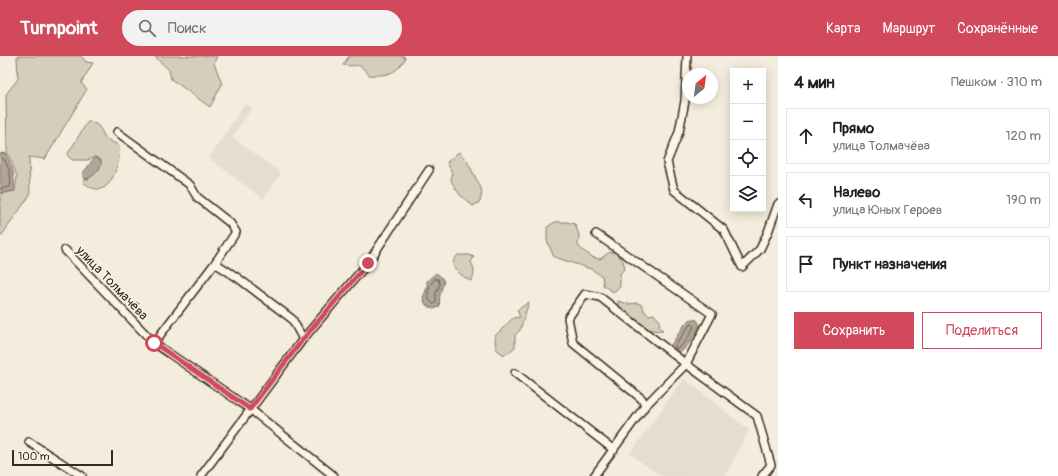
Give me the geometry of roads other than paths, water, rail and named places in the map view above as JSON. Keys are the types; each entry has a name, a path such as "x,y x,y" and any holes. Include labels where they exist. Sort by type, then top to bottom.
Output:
{"street":[{"path":"687,56 685,101 679,132 667,162 674,190 724,230 742,267 760,249 778,204"},
{"path":"117,132 190,185 198,197 230,223 236,232 215,263 154,343"},
{"path":"203,475 250,409 303,339 368,263 429,170"},
{"path":"594,476 645,406 686,364 712,314 596,234"},
{"name":"улица Толмачёва","path":"65,250 154,343 250,409 334,476"},
{"path":"215,263 238,278 292,319 303,339"},
{"path":"645,406 642,399 573,343 568,318 586,294 600,297 686,364 757,416 770,465 762,476"},
{"path":"514,373 614,450"},
{"path":"29,442 82,476"}],"water":[{"path":"0,154 6,154 13,172 14,191 1,193"},
{"path":"95,157 101,160 99,169 88,179 83,178 83,173"},
{"path":"436,273 444,281 444,283 441,291 439,307 434,309 426,305 423,298 427,287 427,281"},
{"path":"691,319 697,320 700,325 688,345 677,354 670,348 671,345 685,324"}]}
